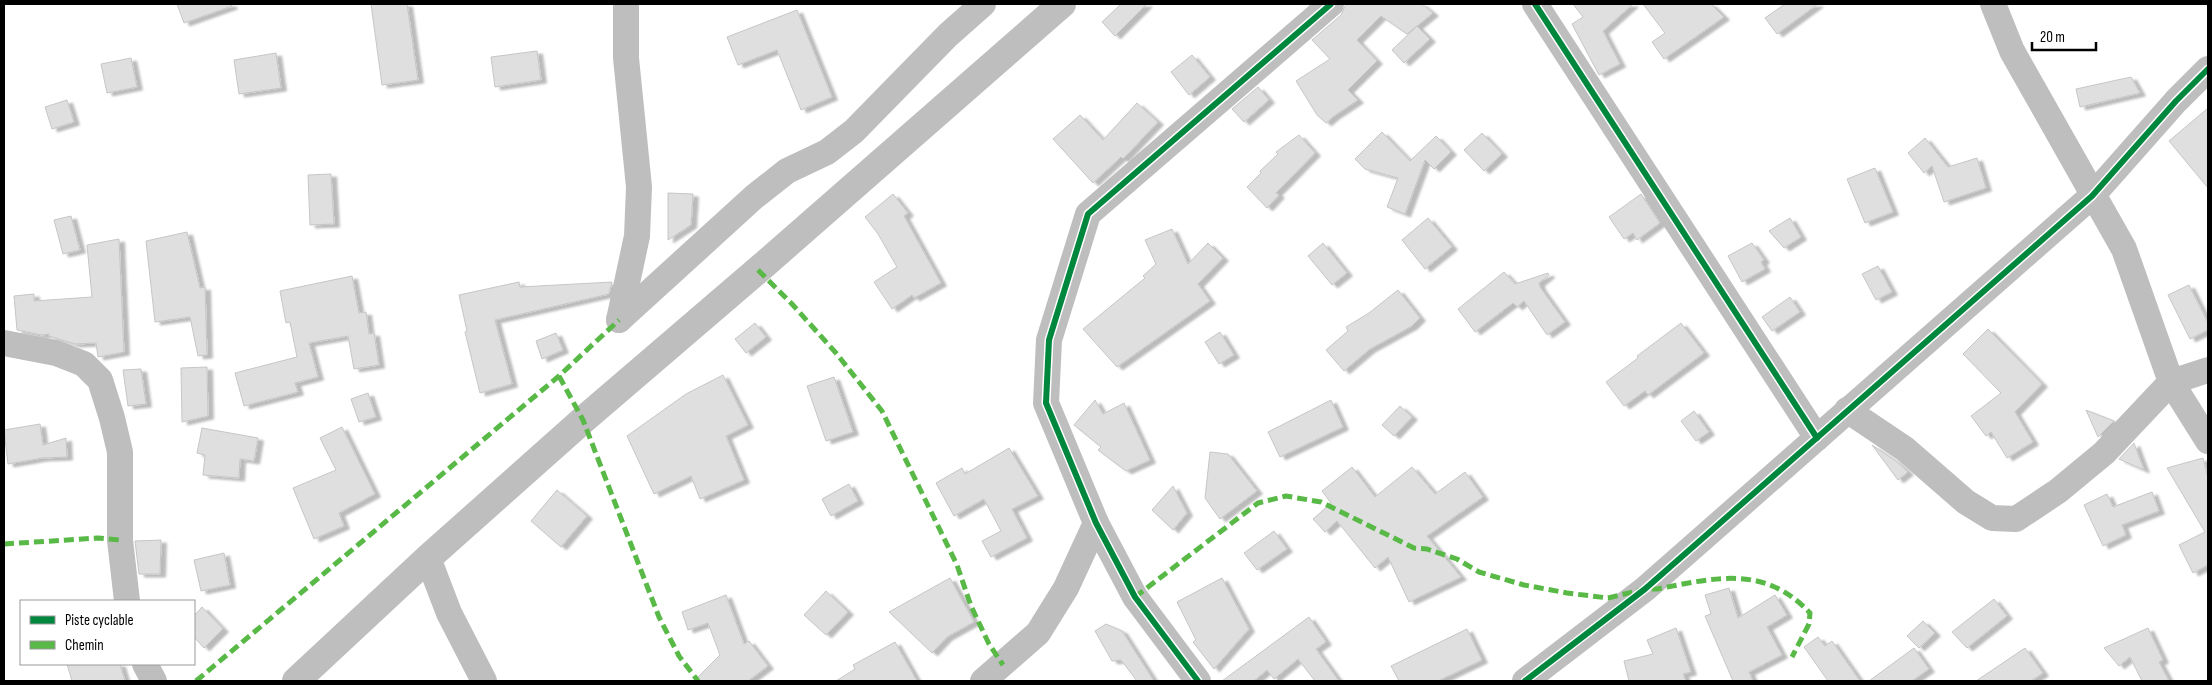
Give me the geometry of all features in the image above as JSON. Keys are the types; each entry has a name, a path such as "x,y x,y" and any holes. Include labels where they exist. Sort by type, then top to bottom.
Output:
{"main road":[{"path":"296,681 428,558 583,420 1062,4"}],"street":[{"path":"626,4 626,58 639,187 637,236 619,320 754,197 786,171 827,152 854,131 948,35 983,4"},
{"path":"1198,681 1135,597 1096,522 1046,403 1049,340 1088,214 1331,4"},
{"path":"1535,4 1817,438"},
{"path":"1993,4 2012,50 2092,196 2124,249 2171,382 2208,441"},
{"path":"1525,681 1645,589 2092,196 2176,101 2208,69"},
{"path":"4,343 56,353 84,364 100,380 120,452 120,540 127,600"},
{"path":"1847,410 1905,449 1966,502 1992,518 2016,519 2058,491 2104,453 2171,382 2208,370"},
{"path":"983,681 1038,633 1066,588 1096,522"},
{"path":"428,558 449,613 484,681"},
{"path":"146,665 154,681"}],"building":[{"path":"177,4 231,4 232,6 184,23"},
{"path":"371,4 407,4 418,80 382,85"},
{"path":"1121,4 1147,4 1115,36 1102,22"},
{"path":"1346,4 1422,4 1433,13 1407,34 1381,16 1357,40 1377,61 1348,90 1358,100 1326,123 1317,115 1296,81 1330,59 1312,40 1341,15"},
{"path":"1573,4 1633,4 1603,31 1620,64 1599,75 1572,24 1583,17"},
{"path":"1643,4 1711,4 1724,17 1664,59 1652,42 1665,33"},
{"path":"1785,4 1818,4 1777,34 1765,18"},
{"path":"797,10 832,97 801,110 777,50 738,65 727,37"},
{"path":"1417,26 1430,39 1404,63 1392,50"},
{"path":"537,51 541,80 495,87 491,57"},
{"path":"276,53 281,88 239,94 234,60"},
{"path":"1192,55 1210,77 1189,95 1171,72"},
{"path":"131,58 137,87 107,93 101,64"},
{"path":"2131,77 2140,93 2080,107 2076,89"},
{"path":"1258,87 1269,100 1244,122 1232,109"},
{"path":"67,100 74,122 52,129 45,107"},
{"path":"1137,103 1158,122 1123,159 1121,157 1093,183 1053,139 1080,115 1103,140"},
{"path":"2208,108 2208,188 2169,141"},
{"path":"1382,132 1410,161 1436,136 1451,152 1434,169 1425,160 1405,214 1387,207 1398,178 1365,169 1355,159"},
{"path":"1482,133 1502,154 1484,171 1464,150"},
{"path":"1299,135 1315,153 1276,193 1279,195 1267,208 1247,187 1278,154 1276,152"},
{"path":"1925,138 1948,167 1977,158 1986,188 1944,202 1932,166 1924,173 1908,153"},
{"path":"1875,168 1893,212 1865,223 1847,179"},
{"path":"331,174 334,224 310,225 308,175"},
{"path":"668,193 693,194 691,225 668,240"},
{"path":"893,194 908,213 904,216 941,283 914,298 912,295 892,309 874,282 897,267 878,234 865,217"},
{"path":"1641,194 1660,223 1637,240 1633,233 1624,239 1609,217"},
{"path":"71,216 80,250 63,254 54,220"},
{"path":"1428,218 1452,247 1425,269 1402,240"},
{"path":"1790,218 1801,237 1784,248 1769,231"},
{"path":"1172,229 1188,264 1208,243 1223,258 1198,284 1210,301 1117,367 1083,329 1145,278 1143,276 1156,264 1145,240"},
{"path":"187,232 200,288 205,287 207,355 198,356 190,317 155,322 146,241"},
{"path":"119,239 124,352 98,357 96,343 75,344 49,336 49,334 42,335 17,330 14,296 34,294 34,301 92,297 87,245"},
{"path":"1323,243 1347,273 1332,285 1308,256"},
{"path":"1752,243 1764,260 1761,262 1765,269 1742,282 1728,256"},
{"path":"1878,266 1892,292 1876,300 1862,274"},
{"path":"1504,272 1515,284 1548,273 1549,275 1539,283 1540,287 1565,322 1547,335 1524,301 1517,307 1513,303 1475,332 1458,309"},
{"path":"352,276 359,313 366,312 369,334 374,333 379,365 354,369 348,336 309,343 318,377 295,383 298,392 244,406 235,373 297,357 290,322 286,323 280,291"},
{"path":"519,282 520,287 612,282 609,294 495,320 512,384 480,393 465,332 467,331 459,295"},
{"path":"2189,285 2208,323 2208,330 2190,339 2168,295"},
{"path":"1398,290 1420,318 1412,326 1370,349 1344,371 1326,350 1348,331 1346,327 1369,313"},
{"path":"1790,297 1800,312 1772,331 1762,317"},
{"path":"755,323 766,337 746,353 735,339"},
{"path":"1681,323 1704,353 1648,395 1645,391 1624,406 1606,382"},
{"path":"1988,329 2042,384 2015,412 2033,442 2007,458 1991,432 1986,436 1971,416 2001,393 1963,354"},
{"path":"1220,332 1234,355 1219,364 1205,342"},
{"path":"556,333 563,350 542,359 536,341"},
{"path":"207,367 208,416 182,422 181,368"},
{"path":"141,369 146,404 128,406 123,370"},
{"path":"723,375 748,425 726,436 744,480 700,499 691,476 654,494 627,436 686,394"},
{"path":"834,377 853,432 826,441 807,386"},
{"path":"368,393 376,417 359,422 351,399"},
{"path":"1095,400 1103,414 1124,403 1150,460 1126,471 1098,450 1101,447 1074,425"},
{"path":"1331,400 1343,427 1280,457 1268,432"},
{"path":"1400,406 1412,417 1394,436 1382,425"},
{"path":"2086,410 2114,421 2098,437"},
{"path":"1694,411 1709,432 1696,441 1681,421"},
{"path":"40,424 43,445 66,438 67,457 42,458 8,464 4,430"},
{"path":"342,427 375,494 339,513 344,526 314,539 293,488 336,470 320,438"},
{"path":"202,428 258,438 254,461 240,459 239,478 203,475 205,455 197,453"},
{"path":"2134,443 2144,470 2119,459"},
{"path":"1872,445 1896,461 1908,472 1898,480"},
{"path":"1009,448 1038,496 1012,509 1027,538 991,557 982,541 1001,531 984,499 954,516 936,483 962,468 965,474"},
{"path":"1210,452 1228,454 1257,491 1220,519 1205,498"},
{"path":"2203,458 2208,478 2208,565 2193,573 2179,545 2205,532 2167,468"},
{"path":"1352,467 1375,497 1412,467 1435,494 1465,472 1483,497 1427,536 1461,577 1409,602 1388,557 1375,568 1337,521 1325,532 1313,519 1331,503 1322,491"},
{"path":"849,484 858,501 831,516 822,499"},
{"path":"1173,486 1187,513 1173,530 1152,510"},
{"path":"557,490 587,516 561,547 531,521"},
{"path":"2152,492 2159,511 2122,525 2126,535 2103,546 2084,505 2107,494 2113,507"},
{"path":"1274,531 1287,549 1257,570 1244,553"},
{"path":"161,540 160,574 139,574 135,541"},
{"path":"224,553 230,585 201,591 194,560"},
{"path":"950,578 974,622 947,637 932,653 889,612"},
{"path":"1222,578 1249,629 1214,669 1193,642 1196,640 1177,602"},
{"path":"1729,588 1738,618 1775,595 1787,615 1767,627 1782,655 1749,672 1753,681 1733,681 1705,616 1711,614 1705,595"},
{"path":"826,591 848,612 826,635 804,615"},
{"path":"726,595 744,644 749,641 768,666 748,681 694,681 720,655 708,623 688,630 682,612"},
{"path":"1994,599 2007,616 1967,648 1952,632"},
{"path":"202,607 223,629 204,648 195,638 195,615"},
{"path":"1309,617 1326,642 1316,649 1339,681 1315,681 1298,659 1274,679 1267,670 1254,681 1222,681"},
{"path":"1923,621 1935,633 1919,648 1907,636"},
{"path":"1106,624 1122,631 1154,681 1137,681 1121,660 1112,661 1095,631"},
{"path":"1676,628 1691,672 1683,674 1686,681 1629,681 1624,661 1653,654 1647,640"},
{"path":"2148,628 2163,660 2159,662 2169,681 2142,681 2130,657 2119,666 2104,648"},
{"path":"1467,629 1482,660 1438,681 1399,681 1391,666"},
{"path":"1818,637 1825,646 1832,641 1860,681 1828,681 1804,647"},
{"path":"895,642 917,681 836,681 855,669 853,665"},
{"path":"1914,648 1929,669 1912,681 1869,681"},
{"path":"2025,648 2043,673 2031,681 1976,681"},
{"path":"67,665 120,665 125,681 72,681"}],"marked path":[{"path":"758,270 836,353 882,411 957,565 971,606 989,644 1003,665"},
{"path":"196,681 559,376 619,320"},
{"path":"559,376 583,420 659,617 679,656 698,681"},
{"path":"1135,597 1258,503 1286,496 1321,502 1414,548 1427,549 1457,559 1479,572 1524,585 1567,593 1608,598 1645,589 1657,589 1699,581 1738,578 1757,581 1775,587 1793,597 1810,613 1809,624 1792,657"},
{"path":"4,544 98,538 120,540"}],"cycle path":[{"path":"1198,681 1135,597 1096,523 1046,403 1049,340 1088,214 1331,4"},
{"path":"1535,4 1817,438"},
{"path":"1525,681 1645,589 2092,196 2176,101 2208,69"}]}
